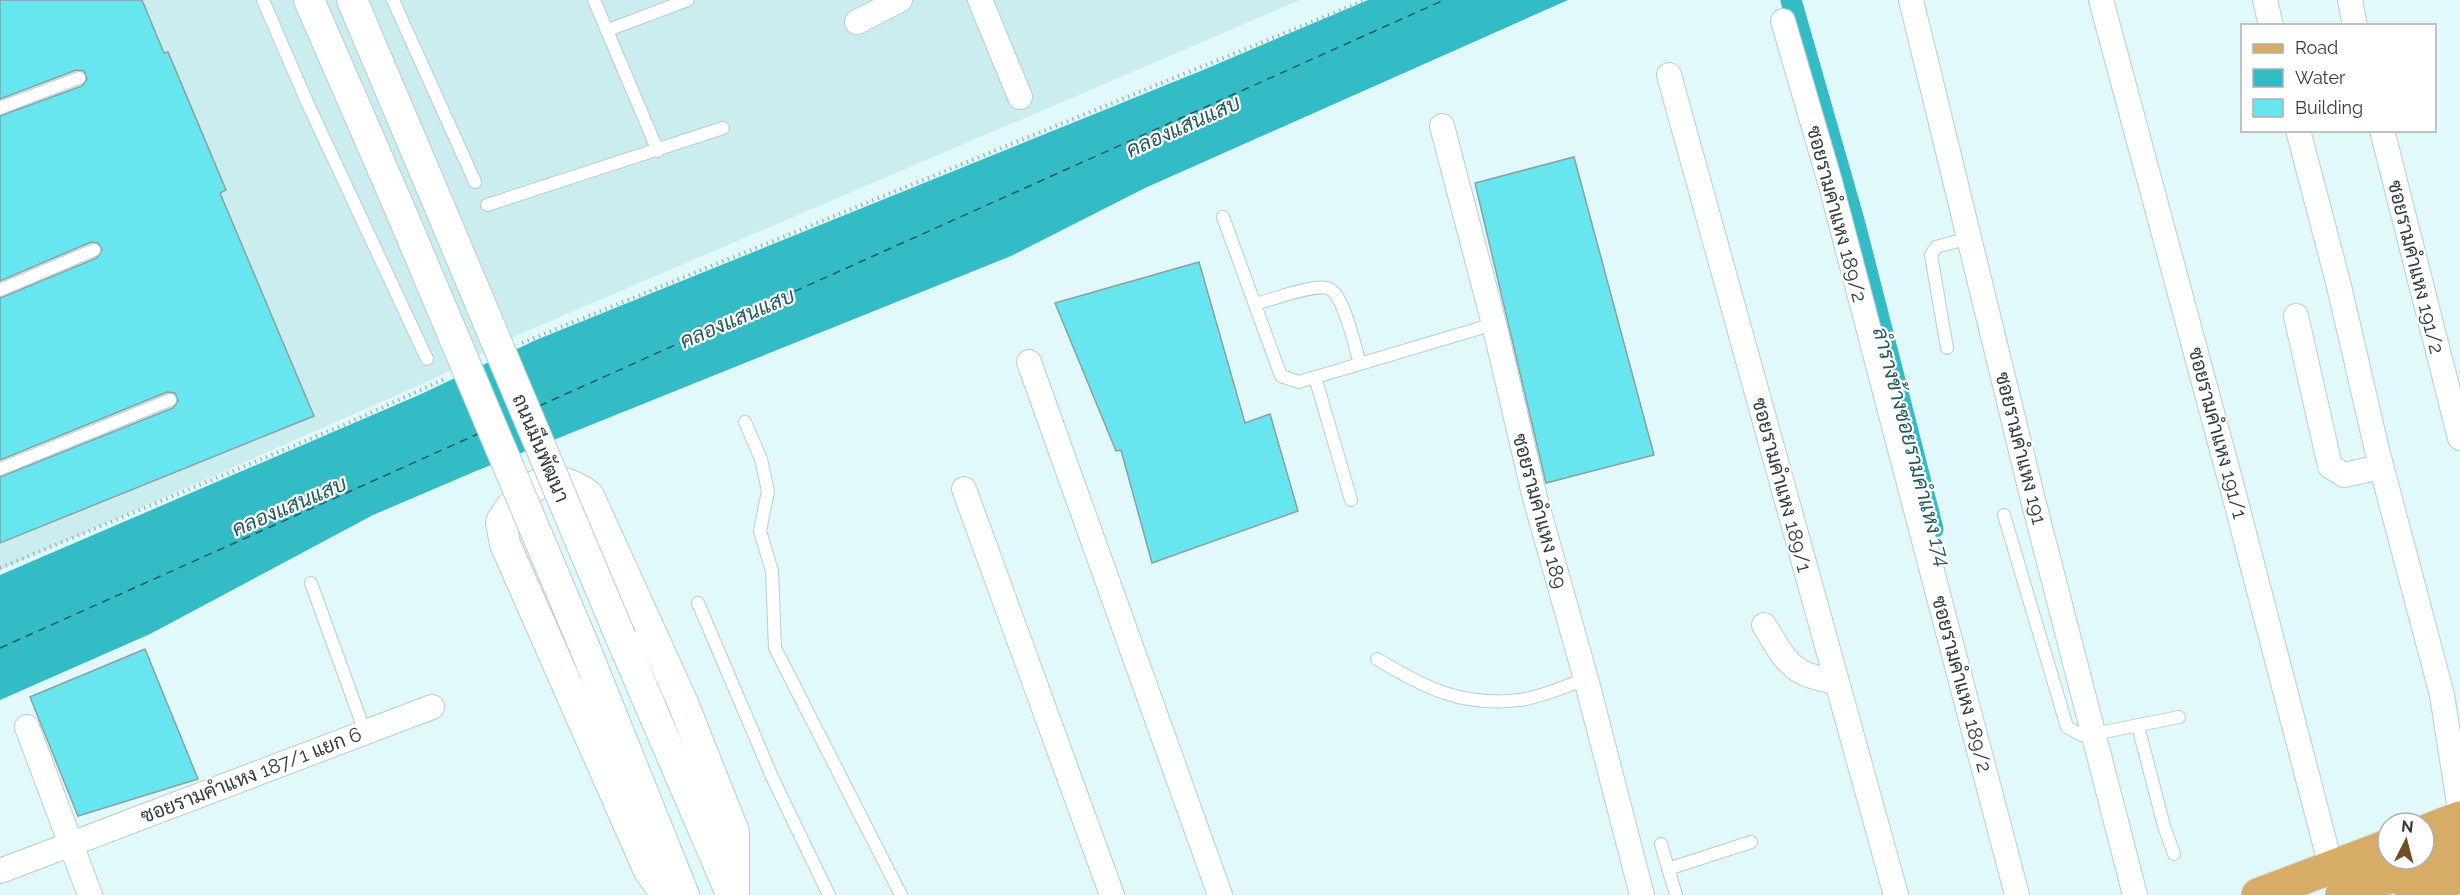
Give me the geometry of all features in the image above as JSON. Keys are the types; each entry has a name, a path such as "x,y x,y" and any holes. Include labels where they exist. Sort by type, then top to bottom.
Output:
{"main road":[{"path":"2436,827 2460,818"},
{"path":"2258,895 2337,881 2460,850"},
{"path":"2337,881 2376,854"},
{"path":"2411,895 2460,876"}],"street":[{"name":"ถนนมีนพัฒนา","path":"309,0 587,653 684,895"},
{"name":"ถนนมีนพัฒนา","path":"352,0 621,638 733,895"},
{"path":"857,22 900,0"},
{"path":"980,0 1020,97"},
{"name":"ซอยรามคำแหง 191","path":"1911,0 2135,895"},
{"name":"ซอยรามคำแหง 191/1","path":"2101,0 2337,881"},
{"path":"2265,0 2271,24"},
{"path":"2350,0 2355,24"},
{"name":"ซอยรามคำแหง 189/2","path":"1783,21 1833,194 2017,895"},
{"name":"ซอยรามคำแหง 189/1","path":"1669,75 1896,895"},
{"name":"ซอยรามคำแหง 189","path":"1442,126 1494,324 1535,498 1586,679 1642,895"},
{"path":"2298,132 2381,467 2442,695 2460,810"},
{"name":"ซอยรามคำแหง 191/2","path":"2383,132 2452,372 2460,438"},
{"path":"2296,316 2330,466 2344,475 2381,467"},
{"path":"1029,362 1220,895"},
{"path":"667,895 649,871 505,544 501,522 514,501 531,487 546,481 577,487 589,496 678,692 734,832 733,895"},
{"path":"964,489 1112,895"},
{"path":"1764,625 1783,658 1794,668 1811,678 1837,682"},
{"name":"ซอยรามคำแหง 187/1 แยก 6","path":"0,871 432,707"},
{"path":"27,727 90,895"}],"lane":[{"path":"263,0 307,102 427,359"},
{"path":"393,0 475,182"},
{"path":"594,0 658,151"},
{"path":"608,30 688,0"},
{"path":"0,108 79,78"},
{"path":"487,206 723,128"},
{"path":"1223,217 1281,376 1299,381 1316,377 1494,324"},
{"path":"1947,348 1931,255 1936,247 1969,238"},
{"path":"0,290 94,250"},
{"path":"1255,304 1316,288 1327,288 1335,292 1341,302 1360,364"},
{"path":"1316,377 1351,500"},
{"path":"0,469 170,400"},
{"path":"745,422 761,459 768,491 760,531 772,571 775,648 901,895"},
{"path":"2004,514 2067,727 2080,735 2094,734 2179,717"},
{"path":"311,583 366,732"},
{"path":"698,603 773,779 829,895"},
{"path":"1377,658 1419,684 1442,694 1480,702 1522,699 1586,679"},
{"path":"2138,726 2164,826 2174,854"},
{"path":"1668,869 1751,842"},
{"path":"1661,844 1676,895"}],"path":[{"path":"511,348 1366,0"},
{"path":"0,568 346,424 450,376"}],"shaded area":[{"path":"0,0 1300,0 518,335 429,381 0,570"}],"water":[{"name":"คลองแสนแสบ","path":"1368,0 1568,0 1145,188 1011,256 476,471 373,515 150,634 0,700 0,575 419,395 536,340 1203,70"}],"building":[{"path":"0,0 142,0 164,53 168,52 226,190 220,193 314,416 0,543 0,477 173,408 178,401 175,393 167,392 0,460 0,298 97,258 102,250 98,243 91,242 0,281 0,116 82,86 87,79 84,71 76,70 0,99"},
{"path":"1574,157 1654,455 1546,483 1475,183"},
{"path":"1199,262 1245,423 1270,414 1298,511 1152,563 1121,450 1116,451 1055,303"},
{"path":"145,649 198,779 78,816 30,697"}],"waterway":[{"name":"ลำรางข้างซอยรามคำแหง 174","path":"1791,0 1855,224 1933,529"}],"ferry route":[{"path":"539,406 1444,0"},
{"path":"0,648 480,433"}]}
